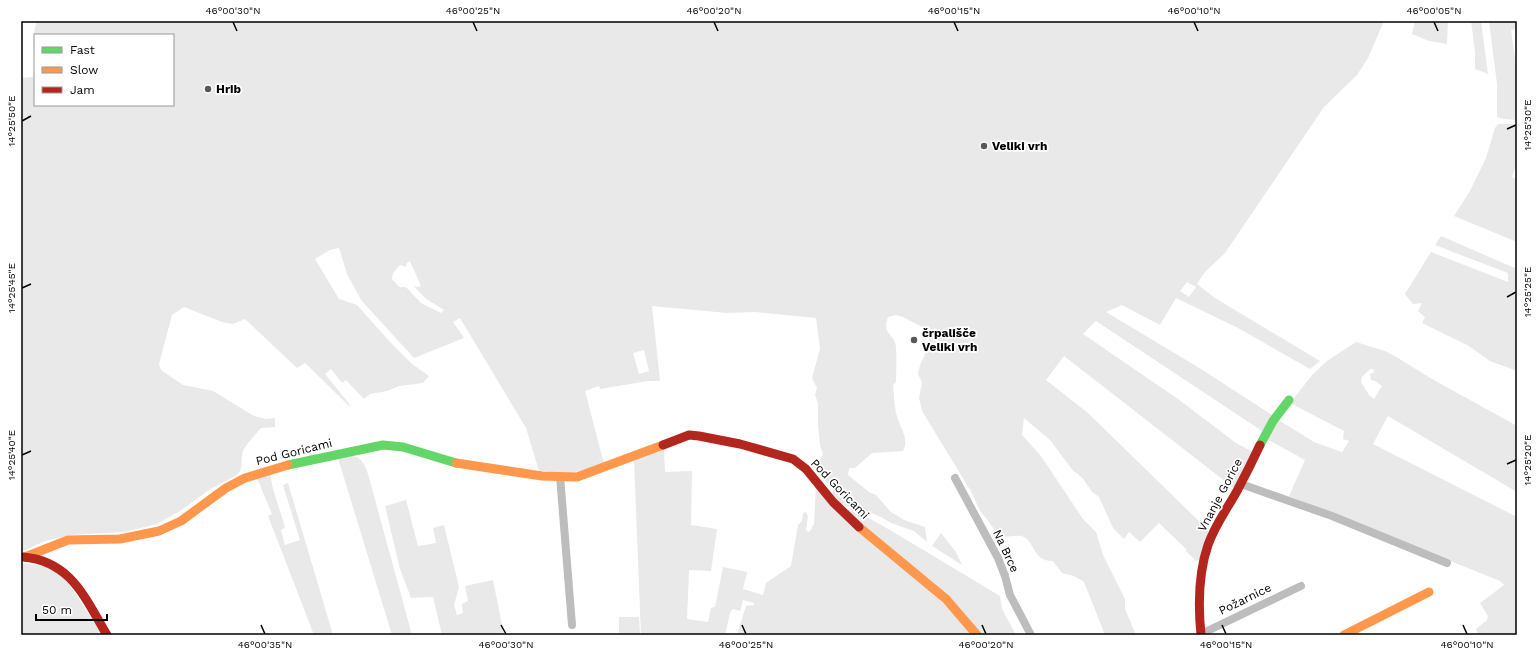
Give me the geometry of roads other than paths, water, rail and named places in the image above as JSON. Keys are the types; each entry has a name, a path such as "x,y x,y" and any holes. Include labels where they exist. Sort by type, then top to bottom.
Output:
{"street":[{"name":"Vnanje Gorice","path":"1201,635 1199,606 1204,559 1213,531 1241,484 1271,422 1289,400"},
{"name":"Pod Goricami","path":"23,557 68,540 120,539 141,536 159,531 181,521 226,488 245,478 273,468 364,448 382,445 403,447 459,464 542,476 577,477 689,435 740,444 793,459 814,478 838,507 872,539 948,599 977,635"},
{"path":"560,476 572,625"},
{"name":"Na Brce","path":"955,478 998,558 1010,595 1031,635"},
{"path":"1241,484 1332,516 1447,563"},
{"path":"23,557 51,563 71,578 107,635"},
{"name":"Požarnice","path":"1201,635 1301,586"},
{"path":"1344,635 1429,592"}],"place":[{"name":"Hrib","path":"208,89"},
{"name":"Veliki vrh","path":"984,146"},
{"name":"črpališče Veliki vrh","path":"914,340"}]}
